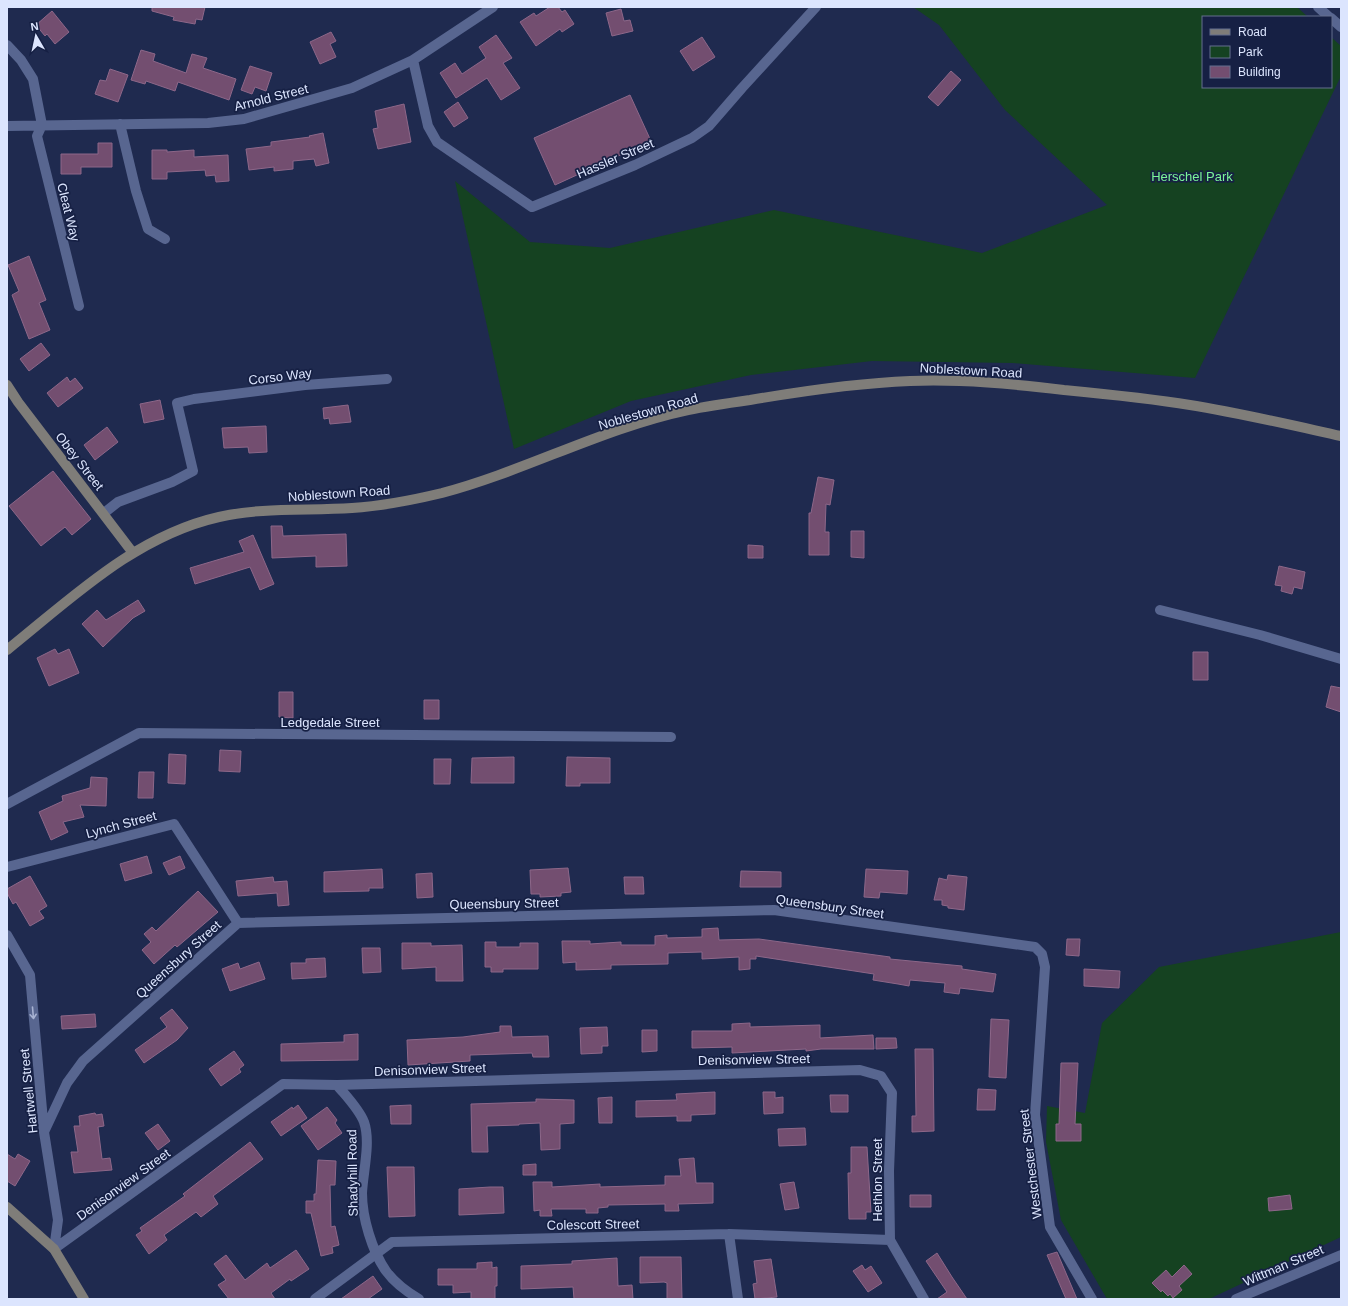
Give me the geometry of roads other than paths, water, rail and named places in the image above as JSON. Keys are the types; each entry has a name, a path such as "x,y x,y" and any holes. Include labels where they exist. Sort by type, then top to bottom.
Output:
{"main road":[{"name":"Noblestown Road","path":"7,650 82,588 133,553 158,538 179,529 220,517 289,510 354,508 400,502 441,493 486,480 637,425 686,410 793,392 859,384 911,381 995,382 1190,405 1341,436"},
{"name":"Obey Street","path":"7,385 18,402 133,553"},
{"path":"7,1207 54,1249 84,1299"}],"street":[{"name":"Arnold Street","path":"7,126 208,123 244,119 352,88 413,60 493,7"},
{"name":"Hassler Street","path":"413,60 428,126 436,142 532,207 635,165 692,138 709,126 816,7"},
{"path":"1318,7 1328,16"},
{"path":"1332,20 1341,27"},
{"path":"7,45 21,60 33,79 42,125"},
{"path":"120,124 136,191 148,230 165,239"},
{"name":"Cleat Way","path":"42,125 37,136 79,306"},
{"name":"Corso Way","path":"104,513 118,502 172,482 193,471 177,403 194,399 305,386 387,379"},
{"path":"1160,610 1260,635 1341,659"},
{"name":"Ledgedale Street","path":"7,804 139,733 671,737"},
{"name":"Lynch Street","path":"7,867 174,824 238,923"},
{"name":"Queensbury Street","path":"44,1132 67,1083 83,1061 238,923 774,910 1035,947 1042,954 1045,967"},
{"name":"Hartwell Street","path":"7,935 30,974 44,1132 58,1220 54,1249"},
{"name":"Westchester Street","path":"1045,967 1035,1115 1050,1227 1092,1299"},
{"name":"Denisonview Street","path":"54,1249 283,1084 337,1085 860,1070"},
{"name":"Hethlon Street","path":"860,1070 881,1076 892,1093 889,1171 890,1240 924,1299"},
{"name":"Shadyhill Road","path":"337,1085 352,1103 364,1122 366,1142 362,1194 365,1224 386,1271 408,1292 419,1299"},
{"path":"729,1234 738,1299"},
{"name":"Colescott Street","path":"315,1299 392,1242 729,1234 890,1240"},
{"name":"Wittman Street","path":"1236,1299 1341,1254"}],"park label":[{"name":"Herschel Park","path":"1192,176"}]}
